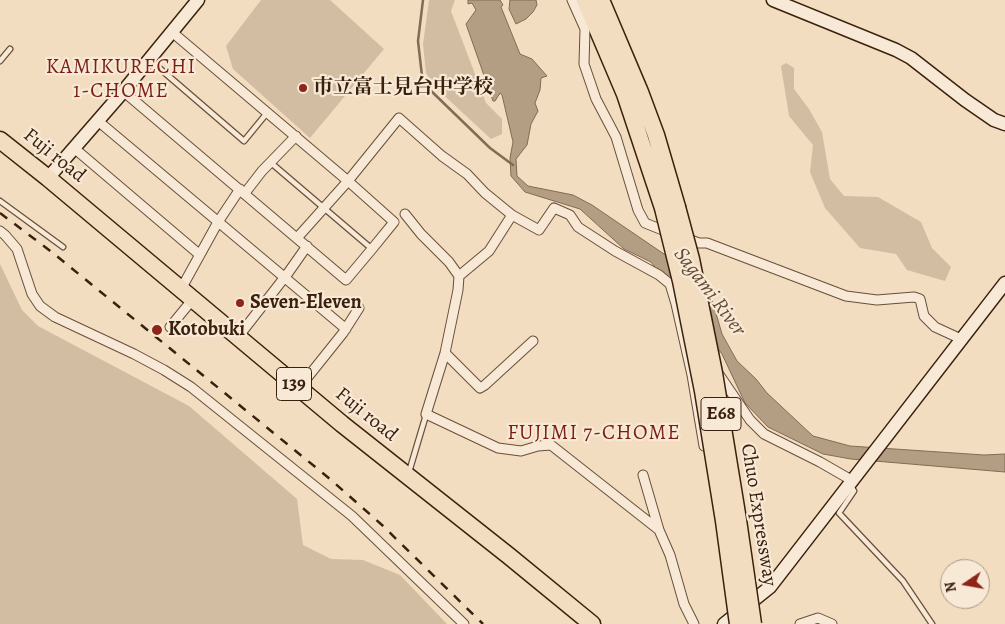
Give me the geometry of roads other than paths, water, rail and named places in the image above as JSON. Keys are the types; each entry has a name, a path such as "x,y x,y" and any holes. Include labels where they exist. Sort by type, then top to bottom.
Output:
{"highway":[{"name":"E68","path":"585,0 670,207"},
{"name":"E68","path":"601,0 656,135 670,207"},
{"name":"Fuji road","path":"0,140 299,388 592,624"},
{"name":"Chuo Expressway","path":"670,207 681,281 701,382 724,521 731,622"},
{"name":"Chuo Expressway","path":"670,207 690,259 714,374 753,624"}],"street":[{"path":"48,178 150,60 198,0"},
{"path":"572,0 584,28 584,64 596,99 616,136 638,210 645,223 699,243 716,246 846,296 877,300 914,297 920,300 924,316 935,327 962,339"},
{"path":"773,0 896,50 910,58 994,120 1005,124"},
{"path":"123,92 243,191 346,280 372,249 394,222 296,136 172,32"},
{"path":"297,238 348,181 399,118 442,156 467,174 485,193 512,215 539,230 554,208 570,215 578,227 615,251 659,275 670,284 693,385 731,622"},
{"path":"98,121 346,329"},
{"path":"170,327 187,294 200,255 218,222 243,191 296,136"},
{"path":"74,148 200,255"},
{"path":"405,214 421,234 450,262 459,276 458,290 445,352 426,414 498,448 522,451 538,446 551,446 659,530"},
{"path":"459,276 489,251 512,215"},
{"path":"0,231 18,250 32,294 40,306 55,318 134,354 164,370 191,388 352,516 464,624"},
{"path":"238,337 307,246"},
{"path":"731,622 770,588 1005,283"},
{"path":"676,304 732,395 750,420 764,434 820,462 851,483"},
{"path":"299,388 346,329 359,308"},
{"path":"445,352 480,388 533,341"},
{"path":"643,475 684,604 694,624"},
{"path":"800,624 818,618 832,624"}],"lane":[{"path":"0,61 10,49"},
{"path":"150,60 244,141 268,113"},
{"path":"270,162 372,249"},
{"path":"0,201 63,247"},
{"path":"408,476 426,414"},
{"path":"851,483 854,491 840,513 903,581 932,624"}],"waterway":[{"path":"423,0 418,41 422,76 427,87 490,148 513,165"}],"railway":[{"path":"0,213 53,253 330,479 382,525 483,624"}],"place":[{"name":"市立富士見台中学校","path":"303,88"},
{"name":"Seven-Eleven","path":"240,303"},
{"name":"Kotobuki","path":"157,330"}],"district":[{"name":"KAMIKURECHI 1-CHOME","path":"121,80"},
{"name":"FUJIMI 7-CHOME","path":"594,434"}],"water label":[{"name":"Sagami River","path":"709,292"}]}
